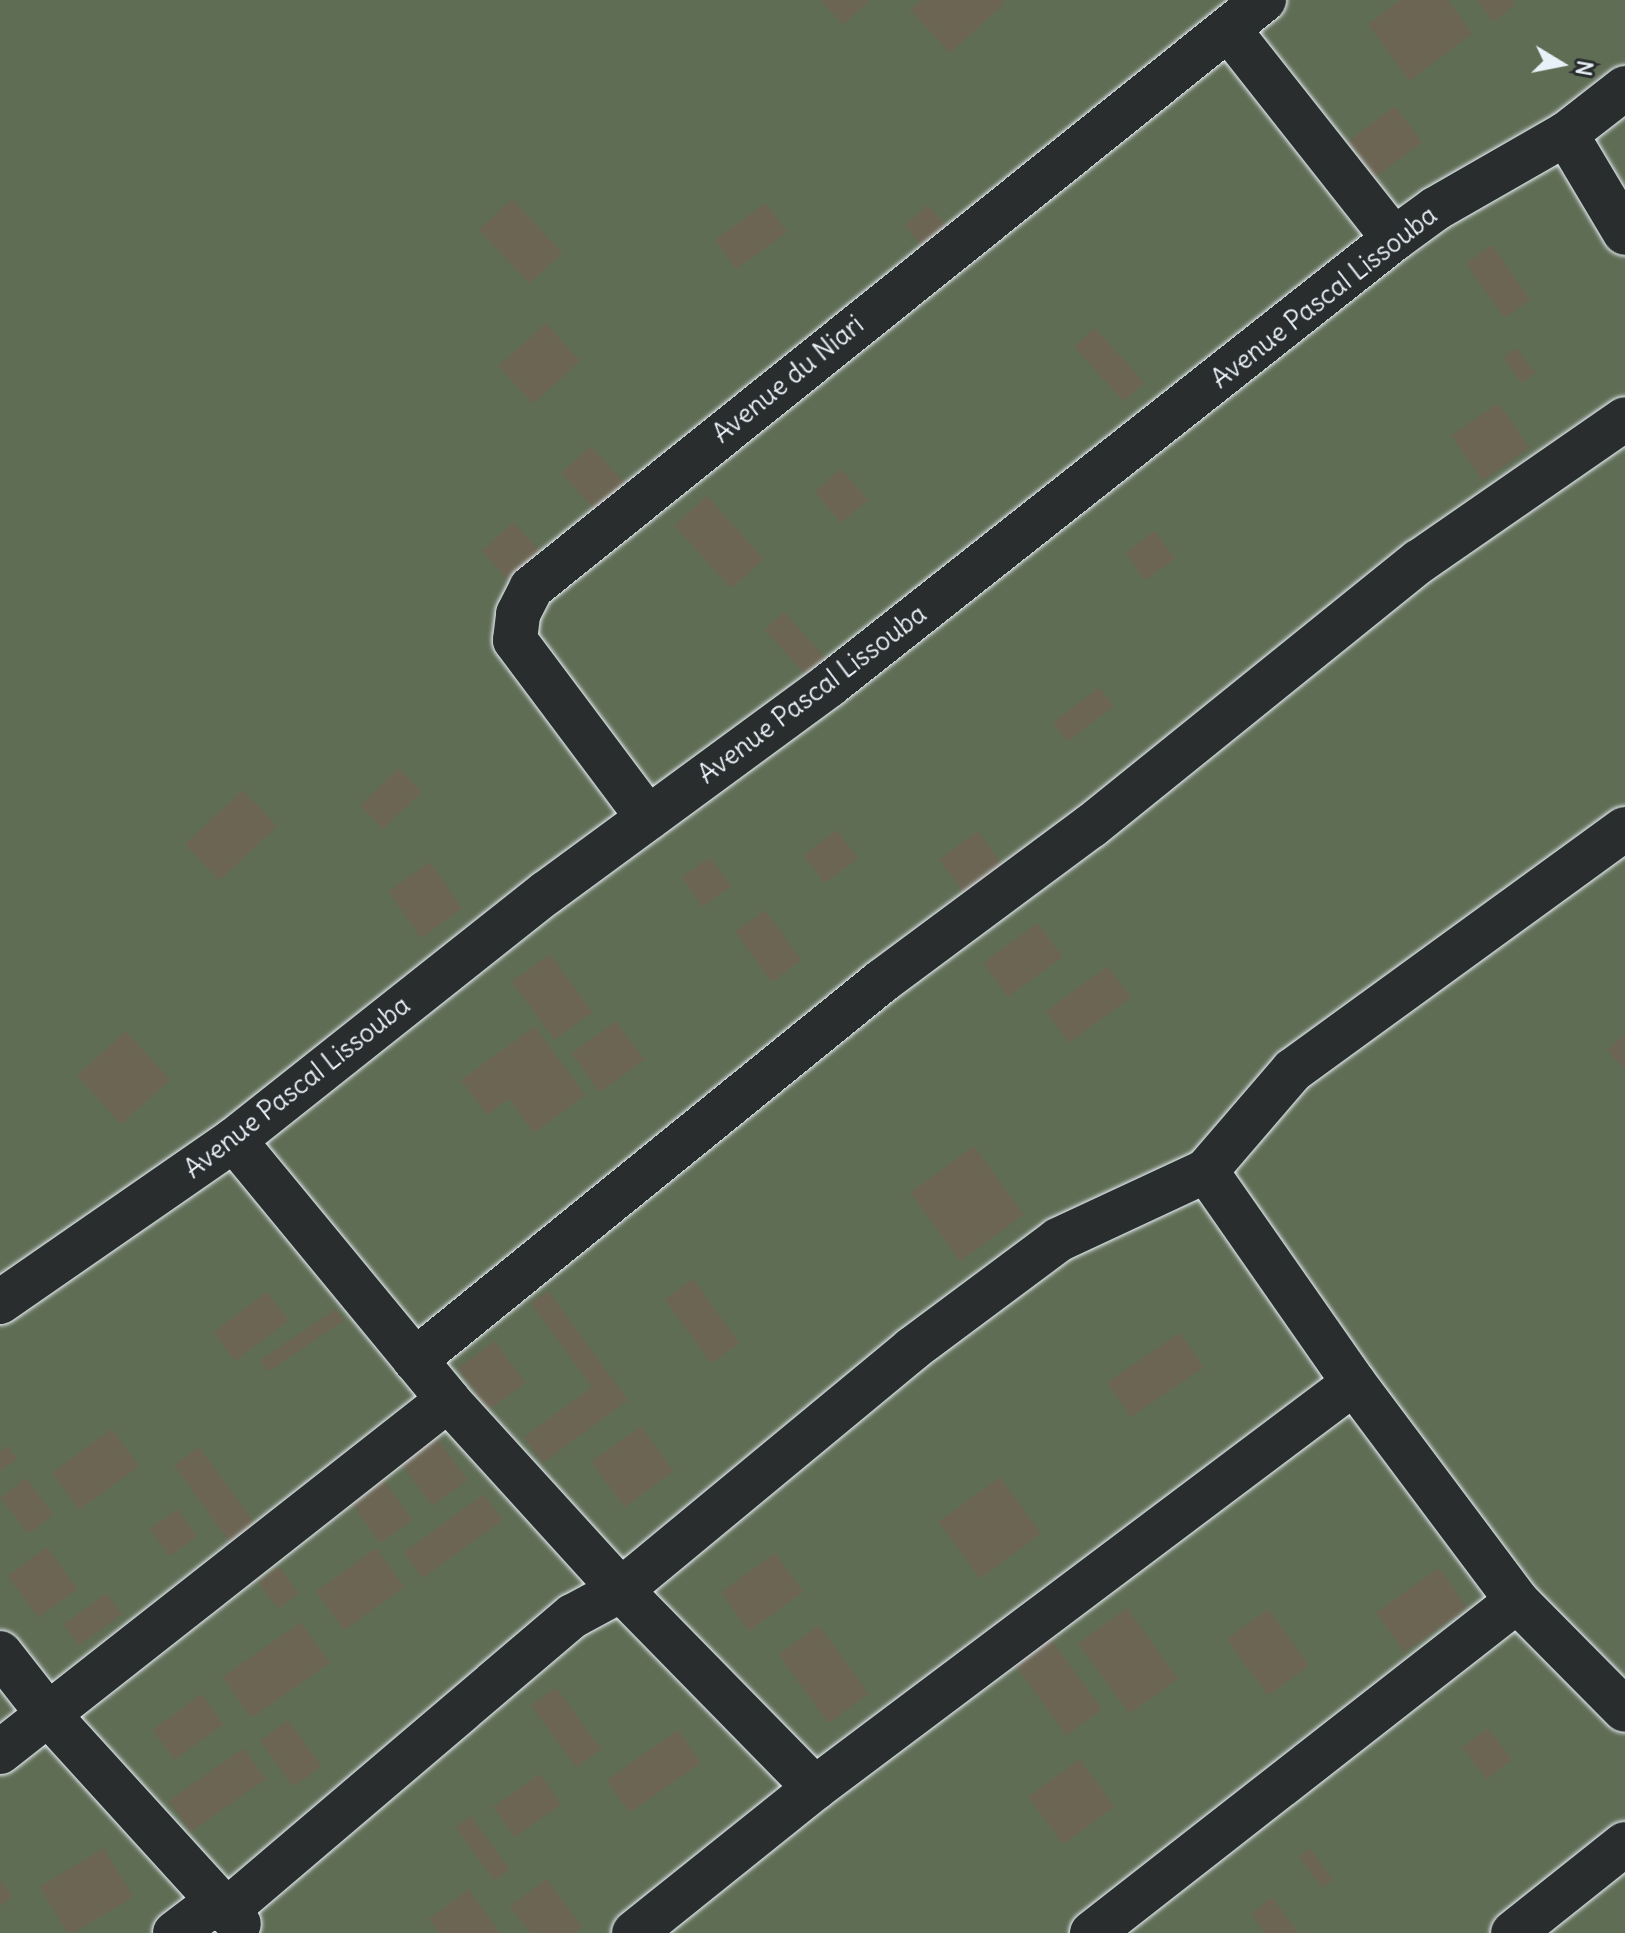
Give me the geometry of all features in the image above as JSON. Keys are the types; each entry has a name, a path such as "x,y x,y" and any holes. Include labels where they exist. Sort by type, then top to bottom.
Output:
{"street":[{"name":"Avenue du Niari","path":"648,818 515,640 518,614 531,588 1264,0"},
{"path":"1229,30 1394,239"},
{"name":"Avenue Pascal Lissouba","path":"0,1302 234,1140 648,818 829,685 1394,239 1435,209 1566,134 1625,88"},
{"path":"1566,134 1625,233"},
{"path":"415,1360 882,981 1091,826 1420,561 1625,419"},
{"path":"237,1922 573,1616 621,1590 912,1349 1058,1240 1206,1171 1293,1070 1625,829"},
{"path":"234,1140 448,1400 621,1590 815,1788"},
{"path":"1206,1171 1354,1383 1517,1601 1625,1710"},
{"path":"634,1933 815,1788 1354,1383"},
{"path":"0,1752 448,1400"},
{"path":"1092,1933 1517,1601"},
{"path":"0,1653 47,1713 237,1922"},
{"path":"1513,1933 1625,1844"},
{"path":"175,1933 208,1908 237,1922"}],"green space":[{"path":"0,0 1625,0 1625,1933 0,1933"}],"building":[{"path":"821,0 870,0 843,25"},
{"path":"921,0 1002,0 1005,3 950,53 910,10"},
{"path":"1400,0 1448,0 1472,34 1409,81 1368,24"},
{"path":"1478,0 1511,0 1515,5 1493,22"},
{"path":"1395,106 1422,142 1375,177 1348,142"},
{"path":"512,199 562,253 530,284 479,230"},
{"path":"766,203 787,232 736,269 715,240"},
{"path":"928,205 951,231 928,252 905,225"},
{"path":"1492,245 1530,300 1504,318 1466,263"},
{"path":"546,323 580,361 533,404 498,366"},
{"path":"1095,328 1145,383 1124,402 1074,347"},
{"path":"1517,348 1535,373 1521,383 1503,358"},
{"path":"1498,403 1530,448 1483,481 1451,436"},
{"path":"591,446 630,490 601,517 561,473"},
{"path":"841,469 868,500 841,523 815,492"},
{"path":"707,496 764,559 731,589 674,525"},
{"path":"513,522 547,559 516,588 482,551"},
{"path":"1155,531 1175,559 1145,580 1125,553"},
{"path":"784,612 834,667 814,684 765,629"},
{"path":"1099,687 1114,706 1068,742 1053,723"},
{"path":"399,768 422,792 383,829 360,806"},
{"path":"243,790 277,827 219,880 185,844"},
{"path":"837,830 858,858 825,883 803,855"},
{"path":"978,831 1007,871 968,899 939,859"},
{"path":"710,857 731,886 703,907 682,878"},
{"path":"430,862 463,909 421,938 388,891"},
{"path":"765,910 801,960 772,982 735,932"},
{"path":"1038,923 1063,957 1008,997 983,963"},
{"path":"550,954 592,1012 554,1040 512,982"},
{"path":"1108,966 1131,998 1069,1043 1046,1011"},
{"path":"616,1021 644,1060 600,1092 572,1053"},
{"path":"535,1026 585,1095 534,1133 509,1099 487,1115 461,1080"},
{"path":"126,1031 170,1080 121,1124 77,1075"},
{"path":"1625,1034 1625,1070 1607,1050"},
{"path":"974,1146 1024,1215 960,1261 910,1192"},
{"path":"693,1279 739,1343 711,1363 665,1300"},
{"path":"548,1291 628,1400 543,1463 524,1437 592,1387 531,1303"},
{"path":"267,1292 289,1321 235,1361 213,1332"},
{"path":"336,1309 344,1321 268,1372 260,1360"},
{"path":"1180,1333 1203,1368 1131,1417 1107,1382"},
{"path":"495,1341 526,1383 488,1410 458,1368"},
{"path":"641,1426 674,1471 625,1507 592,1462"},
{"path":"112,1429 139,1466 79,1510 52,1472"},
{"path":"437,1438 468,1480 432,1506 401,1464"},
{"path":"8,1446 17,1459 0,1471 0,1451"},
{"path":"199,1447 258,1528 233,1546 174,1465"},
{"path":"381,1476 413,1520 380,1543 349,1500"},
{"path":"1000,1477 1041,1534 980,1578 939,1522"},
{"path":"26,1478 54,1515 28,1534 0,1497"},
{"path":"484,1494 503,1520 423,1578 404,1552"},
{"path":"177,1509 197,1537 169,1556 149,1529"},
{"path":"47,1547 78,1589 38,1618 7,1576"},
{"path":"376,1548 404,1587 344,1630 316,1591"},
{"path":"775,1553 803,1592 749,1631 721,1592"},
{"path":"279,1566 299,1594 278,1609 258,1581"},
{"path":"1439,1568 1467,1608 1404,1652 1376,1612"},
{"path":"107,1593 122,1614 79,1646 63,1625"},
{"path":"1127,1608 1178,1678 1130,1714 1078,1643"},
{"path":"1268,1609 1309,1666 1268,1696 1227,1639"},
{"path":"301,1622 330,1663 251,1718 222,1677"},
{"path":"819,1625 869,1694 829,1723 779,1654"},
{"path":"1048,1635 1102,1709 1066,1735 1012,1661"},
{"path":"556,1687 601,1749 576,1768 531,1705"},
{"path":"202,1694 224,1724 174,1760 153,1730"},
{"path":"288,1720 322,1766 293,1787 260,1741"},
{"path":"1488,1728 1512,1760 1487,1779 1462,1747"},
{"path":"678,1730 701,1763 630,1813 607,1780"},
{"path":"244,1748 266,1779 190,1832 169,1801"},
{"path":"1080,1759 1115,1807 1063,1844 1028,1797"},
{"path":"540,1774 561,1804 515,1837 493,1807"},
{"path":"471,1816 510,1869 494,1881 456,1827"},
{"path":"104,1848 133,1897 73,1933 68,1933 40,1887"},
{"path":"1310,1848 1333,1880 1322,1888 1299,1856"},
{"path":"547,1879 582,1927 574,1933 530,1933 510,1906"},
{"path":"0,1880 13,1896 0,1906"},
{"path":"469,1889 500,1933 439,1933 429,1919"},
{"path":"1272,1897 1298,1933 1265,1933 1251,1914"}]}
